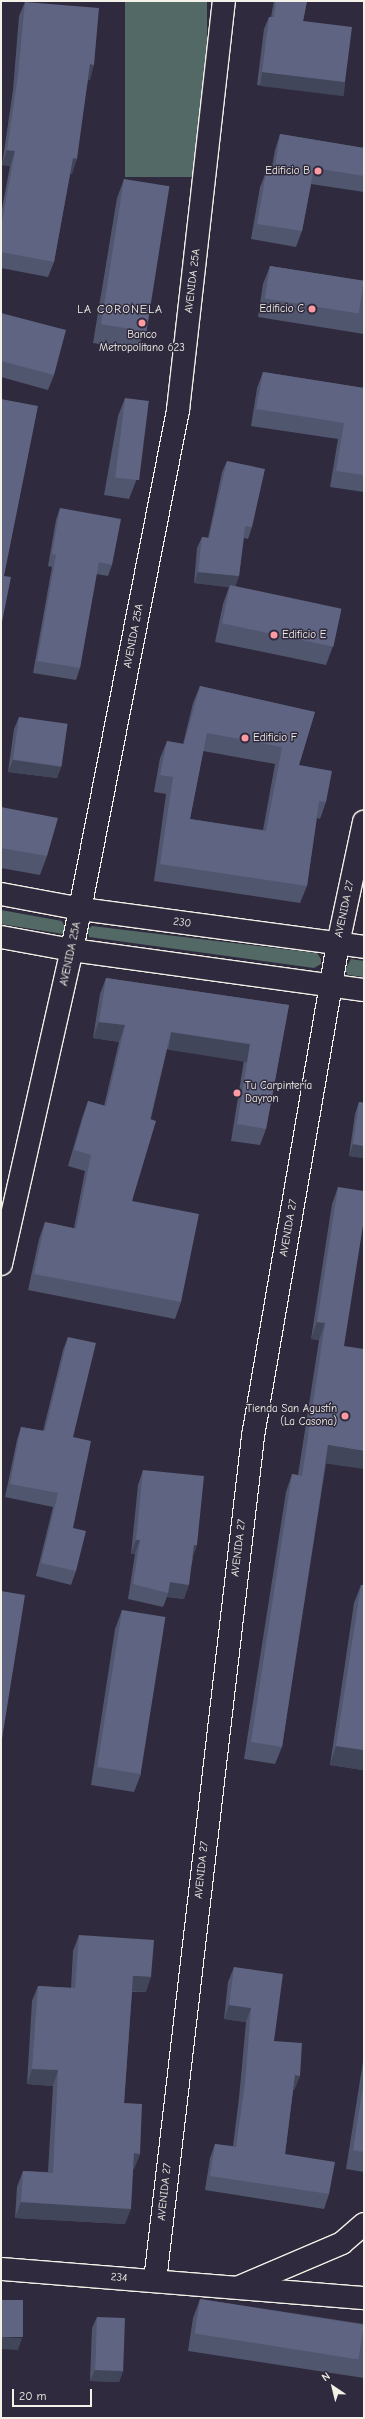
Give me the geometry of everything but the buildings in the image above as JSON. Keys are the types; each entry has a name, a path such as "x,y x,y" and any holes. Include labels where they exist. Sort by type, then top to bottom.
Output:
{"street":[{"name":"AVENIDA 25A","path":"1,1264 81,909 178,410 224,1"},
{"name":"AVENIDA 27","path":"155,2281 253,1436 338,944 364,822"},
{"name":"230","path":"1,894 81,909 364,947"},
{"path":"1,937 72,950 364,990"},
{"name":"234","path":"237,2288 342,2243 364,2224"},
{"name":"234","path":"1,2269 364,2298"}],"green space":[{"path":"125,1 207,1 207,177 125,177"},
{"path":"1,910 62,921 67,931 63,934 1,924"},
{"path":"92,926 317,953 321,959 321,964 314,968 89,937 88,929"},
{"path":"351,959 364,961 364,977 348,975 345,970"}],"place":[{"name":"Edificio B","path":"318,171"},
{"name":"Edificio C","path":"312,309"},
{"name":"Banco Metropolitano 623","path":"142,323"},
{"name":"Edificio E","path":"274,635"},
{"name":"Edificio F","path":"245,738"},
{"name":"Tu Carpintería Dayron","path":"237,1093"},
{"name":"Tienda San Agustín (La Casona)","path":"345,1416"}],"district":[{"name":"LA CORONELA","path":"120,310"}]}
